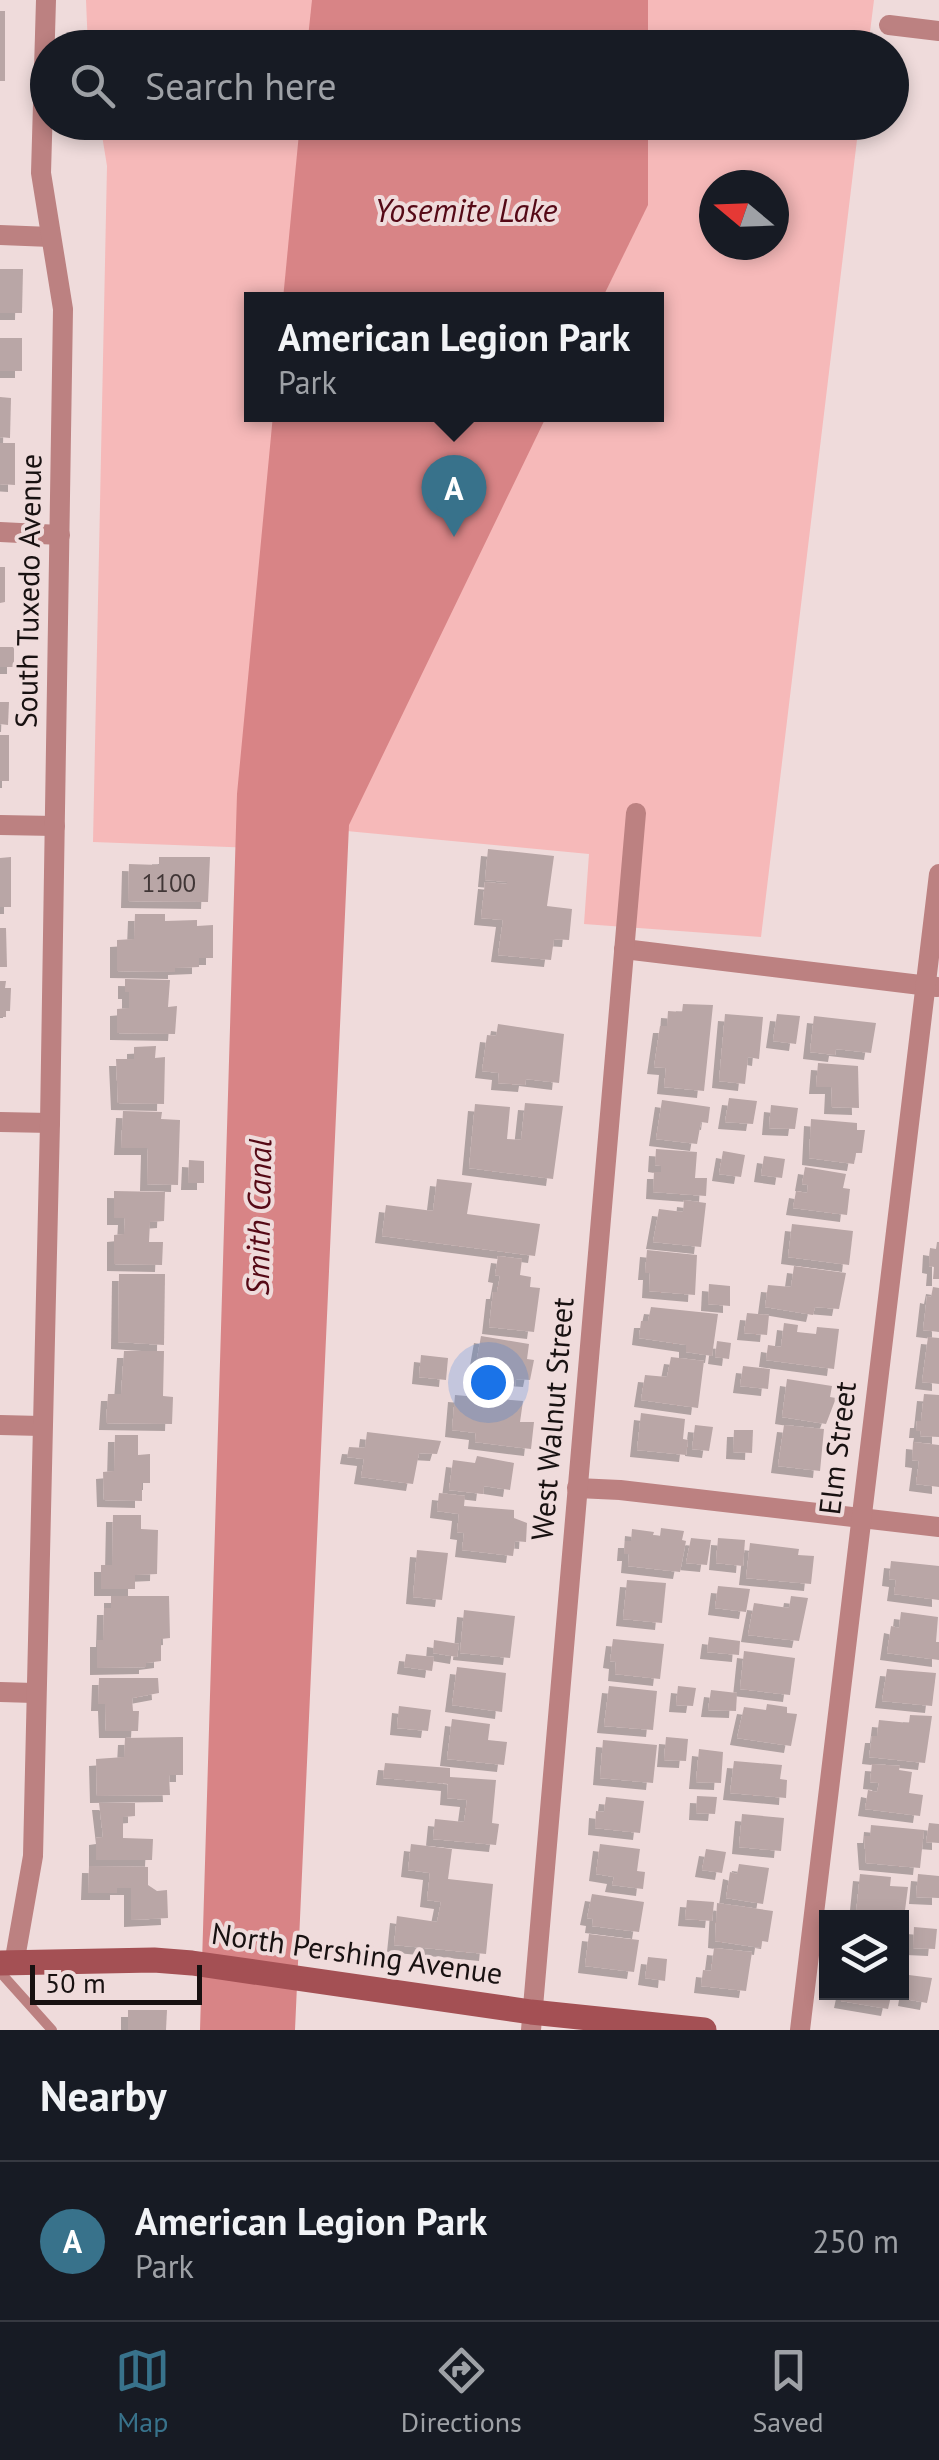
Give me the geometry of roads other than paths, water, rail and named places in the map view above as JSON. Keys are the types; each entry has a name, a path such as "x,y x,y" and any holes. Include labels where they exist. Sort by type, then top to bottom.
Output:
{"main road":[{"name":"North Pershing Avenue","path":"5,1966 154,1960 192,1963 304,1979 531,2021 704,2030"}],"street":[{"name":"South Tuxedo Avenue","path":"45,30 46,0"},
{"path":"889,25 939,31"},
{"name":"South Tuxedo Avenue","path":"5,1966 33,1856 50,1123 62,310 42,172 43,140"},
{"path":"0,236 51,237"},
{"path":"0,532 60,535"},
{"name":"West Walnut Street","path":"531,2021 636,813"},
{"path":"0,824 55,826"},
{"name":"Elm Street","path":"800,2030 860,1518 932,987 939,874"},
{"path":"624,950 932,987"},
{"path":"0,1122 50,1123"},
{"path":"0,1425 41,1426"},
{"path":"577,1488 939,1527"},
{"path":"0,1692 34,1693"}],"lane":[{"path":"5,1966 52,2030"}],"water":[{"path":"312,0 648,0 648,30 309,30"},
{"name":"Yosemite Lake","path":"298,140 648,140 648,205 605,292 284,292"},
{"name":"Smith Canal","path":"272,422 544,422 349,825 295,2030 200,2030 237,794"}],"place":[{"name":"American Legion Park","path":"454,537"}]}
